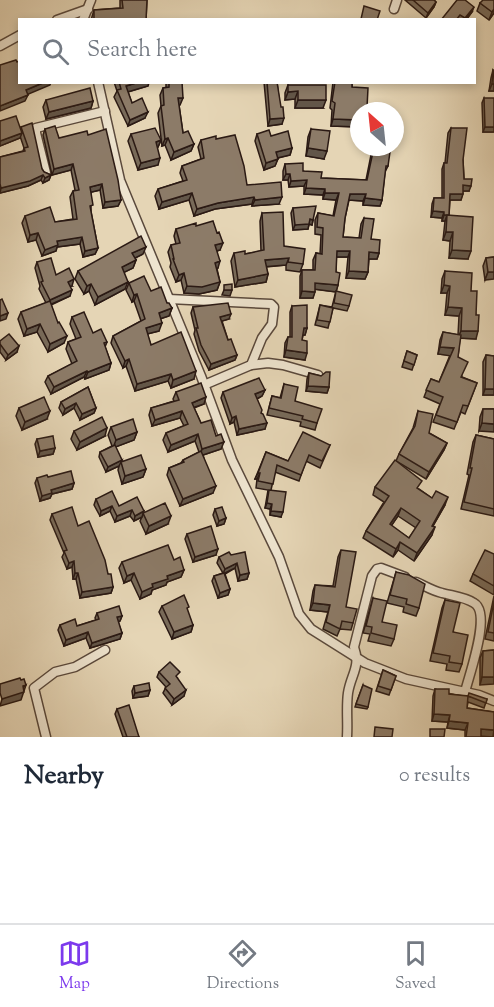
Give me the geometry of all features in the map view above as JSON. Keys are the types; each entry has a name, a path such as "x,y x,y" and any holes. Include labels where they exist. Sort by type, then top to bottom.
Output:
{"street":[{"path":"84,18 92,0"},
{"path":"63,18 88,9"},
{"path":"0,46 18,36"},
{"path":"98,84 120,180 170,299 232,460 279,556 299,614 311,629 365,663 406,679 494,701"},
{"path":"46,173 36,128 105,111"},
{"path":"170,299 271,304 274,310 272,324 262,338 250,365"},
{"path":"204,385 250,365 268,363 318,375"},
{"path":"347,737 348,696 350,683 357,667 354,647 372,576 377,569 389,570 439,592 468,599 479,607 482,626 465,692"},
{"path":"46,737 34,688 55,672 75,667 105,650"}],"building":[{"path":"122,0 147,0 146,18 94,18 94,10 123,8"},
{"path":"413,0 434,0 436,2 428,13"},
{"path":"457,0 465,0 474,7 465,18 460,15 458,18 443,18"},
{"path":"483,0 494,0 492,12 480,3"},
{"path":"364,6 380,11 378,18 361,18"},
{"path":"16,60 18,61 18,84 40,84 26,90 28,95 0,106 0,65"},
{"path":"120,84 132,84 126,86 132,103 142,98 148,112 130,120 117,90 121,89"},
{"path":"169,84 182,84 183,98 178,98 183,133 188,131 194,144 174,152 168,138 165,139 161,106 164,105 163,88 169,87"},
{"path":"267,84 277,84 284,118 270,119"},
{"path":"335,84 352,84 352,87 368,88 367,102 350,102 350,120 333,119 335,103 332,101"},
{"path":"288,85 326,85 326,100 298,100 298,91 288,92"},
{"path":"90,88 93,101 49,112 46,100"},
{"path":"484,98 494,98 494,127 485,127"},
{"path":"16,116 22,133 0,141 0,121"},
{"path":"32,123 42,169 51,175 45,178 43,175 30,181 1,188 0,157 25,151 24,148 28,147 21,127"},
{"path":"55,126 59,138 87,131 88,135 106,129 121,200 105,202 102,184 90,187 93,205 90,206 98,248 85,251 82,237 57,241 58,245 45,250 38,233 30,235 25,216 50,207 55,222 77,219 73,191 79,190 73,164 54,169 45,129"},
{"path":"155,128 161,140 156,142 160,158 141,163 131,134"},
{"path":"451,128 467,128 463,160 464,179 472,179 471,186 463,185 463,194 450,194 449,215 444,215 444,212 433,211 434,198 444,198 444,163 447,163"},
{"path":"311,129 330,131 327,151 308,148"},
{"path":"269,130 271,136 288,131 292,148 276,152 278,159 266,163 257,134"},
{"path":"235,135 247,185 281,182 282,197 255,200 254,197 197,209 192,193 162,202 158,189 187,180 182,166 204,158 201,140"},
{"path":"372,156 389,156 382,200 365,198 366,194 350,194 345,218 343,237 361,238 364,218 374,219 371,239 380,240 379,253 369,252 368,272 349,271 350,251 337,251 336,272 340,273 338,285 315,283 315,292 302,291 302,270 315,270 316,253 322,254 323,228 317,227 318,213 334,216 339,193 325,193 325,189 306,188 307,180 291,181 290,174 286,174 285,164 303,163 303,171 322,172 321,178 367,180"},
{"path":"316,206 313,220 310,219 309,224 295,225 293,208"},
{"path":"283,212 284,246 305,249 303,264 288,262 289,258 265,260 268,274 238,280 234,253 245,251 245,254 264,250 262,213"},
{"path":"447,215 473,217 471,251 452,250 453,232 446,232"},
{"path":"213,221 223,243 215,245 220,261 215,263 220,282 202,287 187,286 184,273 179,275 173,259 171,245 180,243 176,229"},
{"path":"141,236 146,247 132,253 136,260 122,267 128,282 98,297 91,284 87,286 78,271"},
{"path":"494,257 494,272 488,272 486,258"},
{"path":"51,258 56,275 69,268 74,279 68,282 72,290 50,300 41,282 43,281 37,262"},
{"path":"445,271 472,273 471,291 477,291 478,331 461,331 462,308 448,307 450,286 444,285"},
{"path":"144,276 151,291 161,287 167,303 172,308 159,313 162,323 146,328 151,345 181,332 196,371 173,380 171,374 137,384 129,359 125,361 113,336 145,319 137,294 134,295 129,283"},
{"path":"232,284 232,290 224,290 224,285"},
{"path":"336,291 352,295 349,306 334,303"},
{"path":"2,299 8,313 0,316 0,300"},
{"path":"50,301 58,323 67,336 50,344 40,324 27,329 21,312"},
{"path":"228,303 231,314 220,317 228,340 231,339 237,355 211,364 201,345 193,307"},
{"path":"307,305 307,328 304,328 302,340 307,341 307,353 286,350 288,337 292,337 292,306"},
{"path":"320,305 333,308 330,322 317,320"},
{"path":"84,312 93,333 101,329 107,342 104,343 111,363 87,371 54,387 48,376 77,361 68,342 81,337 72,317"},
{"path":"443,332 461,335 458,357 468,362 461,377 477,383 468,406 463,405 457,422 436,415 443,397 426,390 431,379 439,382 454,348 440,347"},
{"path":"9,334 19,346 8,355 0,341"},
{"path":"407,351 417,355 414,365 404,361"},
{"path":"486,355 494,356 494,389 485,389"},
{"path":"330,372 329,387 308,386 309,373 321,376"},
{"path":"259,378 265,390 255,394 267,423 239,429 236,416 232,418 223,392"},
{"path":"201,383 206,397 192,403 201,423 211,420 216,436 221,434 224,442 202,449 198,434 171,445 166,433 188,424 182,411 155,420 151,408 179,400 176,392"},
{"path":"284,384 298,387 295,401 322,409 317,423 302,419 303,416 269,408 272,396 281,398"},
{"path":"88,387 96,408 82,414 76,403 65,409 61,402"},
{"path":"44,397 50,411 25,422 19,408"},
{"path":"483,409 494,409 494,424 482,423"},
{"path":"418,411 433,414 429,433 447,443 429,472 399,454 415,426"},
{"path":"102,417 107,428 80,442 74,431"},
{"path":"133,419 137,432 116,440 111,427"},
{"path":"303,432 330,445 322,461 309,455 301,475 277,465 273,484 258,481 260,473 258,473 266,452 288,461"},
{"path":"476,435 494,439 494,509 464,502 472,468 470,468"},
{"path":"53,436 55,448 40,451 37,439"},
{"path":"115,445 122,460 108,467 100,452"},
{"path":"201,451 216,486 183,499 169,468"},
{"path":"141,455 146,469 125,476 121,462"},
{"path":"395,460 422,481 417,488 432,498 436,491 448,497 432,526 435,527 417,553 400,542 396,549 366,531 389,496 375,487","holes":["401,508 420,521 409,538 390,524"]},
{"path":"71,471 74,483 51,490 52,493 42,496 37,478"},
{"path":"269,490 286,492 283,512 271,511 272,504 267,503"},
{"path":"112,491 119,506 137,497 144,511 135,516 132,510 117,516 112,506 101,511 96,499"},
{"path":"165,503 171,516 149,526 143,513"},
{"path":"72,507 78,526 89,521 105,560 108,574 111,574 113,587 82,592 78,573 75,573 74,561 69,563 64,551 67,550 52,514"},
{"path":"222,507 226,518 219,521 215,509"},
{"path":"211,526 218,549 195,557 187,534"},
{"path":"168,545 174,560 180,557 184,570 167,576 168,579 152,584 153,587 142,592 134,573 127,576 122,562"},
{"path":"341,550 356,552 346,607 357,609 353,623 342,621 340,629 326,622 330,605 313,603 315,585 335,587"},
{"path":"485,550 494,554 494,586 473,574"},
{"path":"229,552 231,555 245,552 249,573 240,575 237,563 225,569 219,557"},
{"path":"396,572 409,575 425,584 419,608 406,604 407,599 390,595"},
{"path":"224,573 230,589 220,593 214,576"},
{"path":"184,595 193,625 174,632 162,606"},
{"path":"373,598 387,601 382,622 397,625 394,639 371,633 372,627 366,626"},
{"path":"445,600 460,603 453,632 468,635 462,664 449,662 450,656 433,653"},
{"path":"494,602 494,633 488,632"},
{"path":"119,606 122,616 117,617 122,633 92,643 88,632 66,640 60,625 75,619 77,626 99,619 97,613"},
{"path":"494,650 494,677 482,677 483,651"},
{"path":"170,662 180,672 176,676 186,690 174,699 165,688 170,684 159,672"},
{"path":"383,670 396,676 391,690 378,686"},
{"path":"24,679 26,685 23,686 24,692 2,699 0,684"},
{"path":"149,683 150,690 135,693 134,686"},
{"path":"363,685 372,689 368,707 356,704"},
{"path":"435,689 449,689 449,694 468,696 467,708 494,712 494,730 481,729 481,737 466,737 468,723 449,721 450,715 434,714"},
{"path":"469,693 487,699 486,703 468,696"},
{"path":"129,705 139,737 127,737 117,709"},
{"path":"375,727 393,729 392,737 374,737"},
{"path":"430,729 445,729 444,737 430,737"}]}
